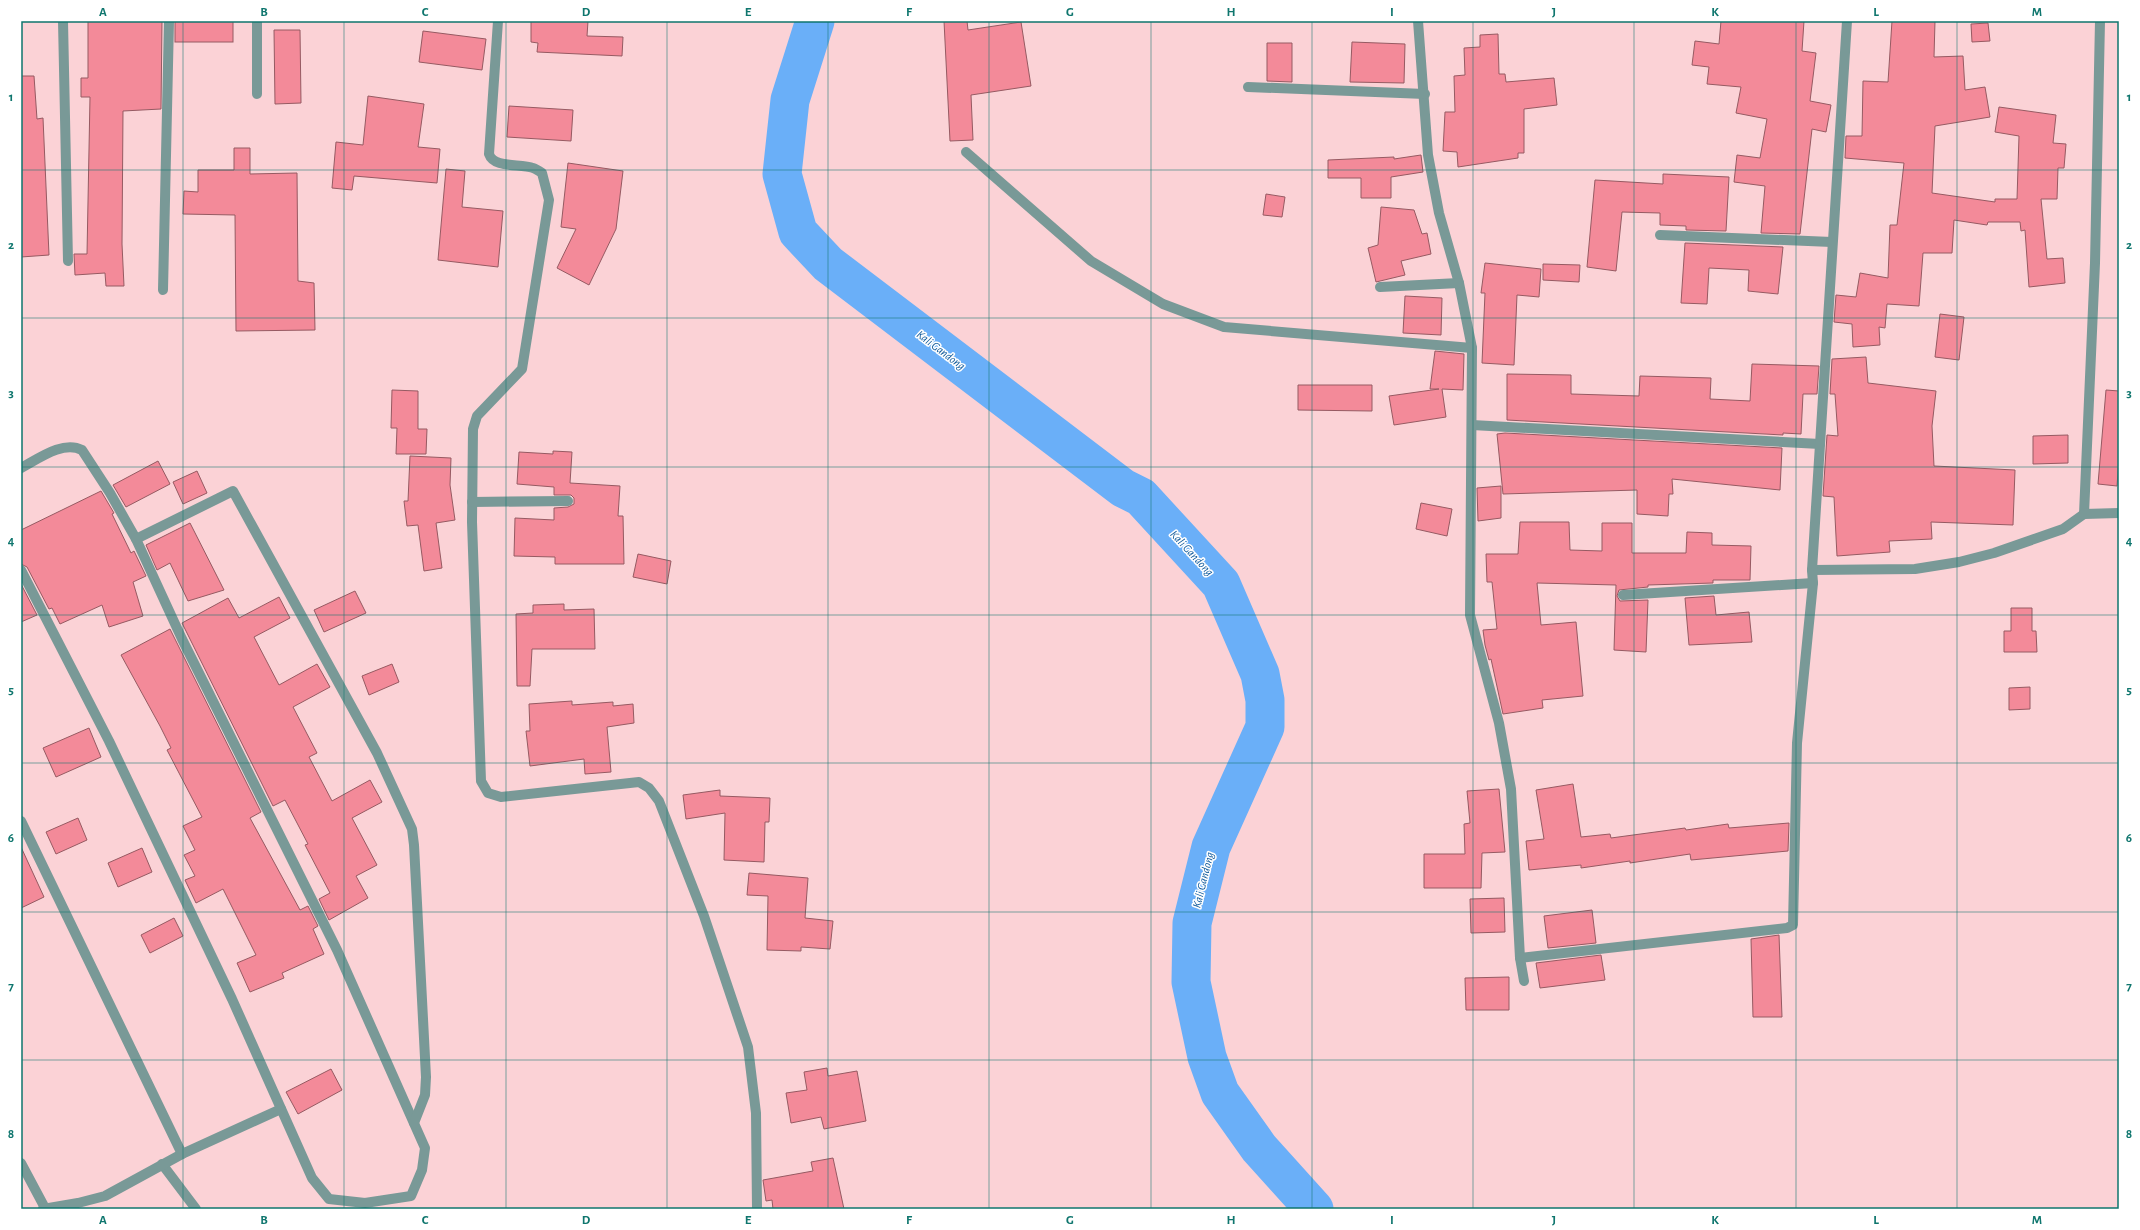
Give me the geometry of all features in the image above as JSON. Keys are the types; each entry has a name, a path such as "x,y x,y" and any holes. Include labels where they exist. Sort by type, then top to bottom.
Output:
{"street":[{"path":"63,21 68,260"},
{"path":"163,290 169,21"},
{"path":"257,21 257,94"},
{"path":"498,21 489,154 491,159 496,162 532,167 542,173 549,200 522,370 477,416 473,429 472,502 481,781 488,793 500,797 639,782 649,788 659,801 704,916 748,1047 756,1113 757,1209"},
{"path":"1418,21 1430,162 1439,212 1459,283 1472,348 1470,615 1499,723 1511,789 1520,958 1524,981"},
{"path":"1520,958 1787,928 1793,925 1796,743 1813,583 1812,570 1847,21"},
{"path":"2084,514 2095,263 2100,21"},
{"path":"1248,87 1425,94"},
{"path":"966,152 1091,261 1163,304 1224,327 1472,348"},
{"path":"1660,235 1832,242"},
{"path":"1380,287 1459,283"},
{"path":"1472,424 1820,444"},
{"path":"21,468 59,449 76,446 82,450 110,493 136,539 182,639 338,950 425,1148 422,1170 411,1196 365,1203 329,1199 312,1178 232,999 109,741 21,570"},
{"path":"136,539 233,491 377,753 412,829 414,845 426,1077 425,1095 414,1123"},
{"path":"472,502 568,501"},
{"path":"1812,570 1915,569 1959,562 1994,553 2063,529 2084,514 2119,513"},
{"path":"1623,595 1813,583"},
{"path":"21,821 182,1154"},
{"path":"21,1163 44,1209 78,1203 105,1196 182,1154 281,1109"},
{"path":"162,1164 196,1209"}],"building":[{"path":"88,21 162,21 161,109 123,111 122,244 124,286 106,286 105,273 75,275 74,254 87,254 90,97 81,97 81,78 88,78"},
{"path":"175,21 233,21 233,42 175,42"},
{"path":"531,21 588,21 587,36 623,37 622,56 537,52 538,43 531,42"},
{"path":"944,21 967,21 968,30 1021,22 1031,86 971,95 973,140 950,141"},
{"path":"1721,21 1804,21 1802,51 1816,53 1810,101 1831,105 1826,132 1812,129 1800,234 1761,233 1765,186 1734,182 1737,155 1760,158 1767,119 1736,113 1741,87 1707,84 1709,67 1692,65 1695,41 1719,44"},
{"path":"1892,21 1935,21 1934,57 1963,56 1965,90 1985,87 1990,117 1935,126 1932,193 1995,202 1995,199 2017,199 2019,136 1995,132 1999,107 2056,115 2053,143 2066,144 2064,168 2058,168 2057,199 2041,199 2047,259 2063,258 2065,283 2029,287 2025,230 2021,231 2020,222 1988,222 1987,225 1954,220 1952,253 1923,253 1919,306 1887,304 1885,328 1879,327 1880,345 1853,347 1852,324 1834,322 1836,295 1856,297 1860,273 1888,278 1890,225 1897,225 1904,163 1845,158 1846,136 1862,136 1863,81 1888,82"},
{"path":"1988,23 1990,41 1972,42 1971,24"},
{"path":"274,30 300,30 301,103 275,104"},
{"path":"423,31 486,39 482,70 419,62"},
{"path":"1498,34 1499,74 1505,74 1506,82 1554,78 1557,105 1524,109 1524,153 1518,153 1518,158 1458,167 1457,152 1443,151 1445,112 1455,112 1454,76 1465,75 1464,48 1480,47 1480,35"},
{"path":"1352,42 1405,44 1404,83 1350,82"},
{"path":"1267,43 1292,43 1292,82 1267,81"},
{"path":"21,76 34,76 37,119 43,118 49,255 21,257"},
{"path":"368,96 424,104 418,147 440,149 437,183 354,176 352,190 332,188 336,142 363,145"},
{"path":"509,106 573,110 571,141 507,137"},
{"path":"234,148 250,148 250,174 297,173 298,281 314,283 315,330 236,331 235,215 183,214 184,191 198,192 198,170 234,170"},
{"path":"1421,155 1423,172 1391,177 1391,198 1361,198 1361,178 1328,178 1328,160 1394,157 1394,159"},
{"path":"568,163 623,171 616,229 589,285 557,268 576,229 561,227"},
{"path":"446,169 465,171 462,207 503,211 498,267 438,260"},
{"path":"1663,174 1729,177 1726,231 1686,230 1686,226 1660,225 1660,213 1622,212 1616,271 1587,267 1595,180 1663,184"},
{"path":"1266,194 1285,197 1282,217 1263,215"},
{"path":"1381,207 1414,210 1422,234 1427,233 1431,254 1401,261 1405,275 1376,282 1368,248 1378,245"},
{"path":"1685,243 1783,247 1778,294 1748,291 1749,270 1709,268 1707,304 1681,303"},
{"path":"1485,263 1541,269 1539,297 1517,295 1514,365 1482,363 1485,293 1481,293"},
{"path":"1543,264 1580,265 1579,282 1543,280"},
{"path":"1405,296 1442,298 1441,335 1403,333"},
{"path":"1940,314 1964,317 1959,360 1935,357"},
{"path":"1435,351 1464,354 1463,390 1442,389 1446,417 1394,425 1389,396 1439,389 1430,389"},
{"path":"1866,357 1868,383 1936,391 1932,426 1934,466 2015,470 2013,525 1931,522 1932,539 1889,541 1890,552 1837,556 1834,497 1823,496 1827,435 1838,436 1835,394 1830,394 1832,359"},
{"path":"1752,364 1819,366 1817,394 1803,394 1801,434 1783,433 1783,435 1507,420 1507,374 1571,375 1571,394 1639,396 1640,376 1711,378 1710,399 1750,401"},
{"path":"1298,385 1372,385 1372,411 1298,410"},
{"path":"392,390 418,391 418,429 427,429 426,454 396,454 397,428 391,428"},
{"path":"2106,390 2119,391 2119,458 2117,486 2098,484"},
{"path":"1505,433 1782,448 1780,490 1672,479 1673,494 1669,494 1668,516 1637,514 1637,490 1503,494 1497,434"},
{"path":"2068,435 2068,463 2033,464 2033,436"},
{"path":"553,451 572,452 570,483 620,486 618,516 623,516 624,564 555,564 555,557 514,556 515,518 554,520 554,508 568,507 574,504 574,498 571,495 554,495 554,487 517,484 519,452 553,454"},
{"path":"410,456 451,458 450,485 455,520 436,523 442,568 424,571 418,525 407,526 404,501 408,501"},
{"path":"158,461 170,484 126,507 113,485"},
{"path":"197,471 207,493 183,504 173,482"},
{"path":"1501,486 1501,518 1478,521 1477,488"},
{"path":"101,491 114,513 112,514 131,553 134,551 146,576 133,582 143,616 109,627 102,605 60,624 52,608 49,609 27,567 21,564 21,530"},
{"path":"1421,503 1452,509 1447,536 1416,529"},
{"path":"1520,522 1569,522 1570,550 1602,551 1602,523 1632,523 1632,553 1686,553 1687,532 1712,533 1712,545 1751,546 1750,580 1713,580 1713,583 1648,585 1648,587 1619,590 1617,596 1620,601 1648,600 1646,652 1614,650 1616,585 1537,583 1541,625 1576,622 1583,696 1542,700 1543,708 1503,714 1491,659 1489,660 1485,645 1483,630 1497,629 1492,582 1487,582 1486,554 1518,554"},
{"path":"190,523 224,590 188,601 170,563 157,570 146,545"},
{"path":"638,554 671,561 667,584 633,577"},
{"path":"21,584 37,615 21,622"},
{"path":"355,591 366,613 324,632 314,610"},
{"path":"1714,596 1716,615 1749,612 1752,642 1689,645 1685,598"},
{"path":"279,597 290,618 254,637 279,685 317,664 330,687 293,707 317,753 309,757 332,801 370,780 382,802 352,818 377,865 356,876 368,898 329,920 319,899 330,893 305,845 308,844 285,800 273,806 182,623 228,598 239,618"},
{"path":"564,604 564,610 594,609 595,649 532,649 530,686 517,686 516,614 533,613 533,605"},
{"path":"2011,608 2032,608 2032,631 2036,631 2037,652 2004,652 2004,631 2011,631"},
{"path":"170,629 261,812 250,818 300,910 308,906 318,926 313,929 324,954 282,973 284,978 250,992 237,963 256,955 223,889 196,903 185,880 195,876 184,855 195,850 183,826 202,817 167,750 171,748 160,726 121,655"},
{"path":"392,664 399,682 369,695 362,676"},
{"path":"2030,687 2030,709 2009,710 2009,688"},
{"path":"572,701 572,705 613,702 613,706 633,704 634,723 607,727 611,772 585,774 584,759 530,766 526,731 530,731 529,704"},
{"path":"89,728 101,757 56,777 43,748"},
{"path":"1573,784 1581,837 1610,834 1611,838 1728,824 1729,828 1789,823 1788,851 1691,860 1690,854 1630,863 1630,861 1581,868 1581,865 1529,870 1526,841 1544,839 1536,790"},
{"path":"1499,789 1505,852 1482,853 1481,888 1424,888 1424,854 1465,854 1464,824 1470,823 1467,791"},
{"path":"720,790 720,796 770,798 769,822 765,822 764,862 724,860 725,813 686,819 683,795"},
{"path":"78,818 87,840 56,854 46,832"},
{"path":"21,847 44,897 21,908"},
{"path":"142,848 152,872 118,887 108,863"},
{"path":"749,873 808,878 805,918 833,921 830,949 801,947 801,951 767,950 768,896 747,895"},
{"path":"1504,898 1505,932 1471,933 1470,899"},
{"path":"1592,910 1596,943 1548,948 1544,916"},
{"path":"174,918 183,936 150,953 141,935"},
{"path":"1779,935 1782,1017 1753,1017 1751,939"},
{"path":"1601,955 1605,980 1540,988 1536,963"},
{"path":"1509,977 1509,1010 1466,1010 1465,978"},
{"path":"827,1068 828,1076 857,1071 866,1121 824,1129 821,1117 791,1123 786,1093 807,1090 804,1072"},
{"path":"331,1069 342,1090 298,1114 286,1092"},
{"path":"833,1158 844,1209 773,1209 772,1200 766,1201 763,1180 813,1171 811,1162"}],"waterway":[{"name":"Kali Gandong","path":"815,21 790,100 782,174 798,232 828,264 1123,488 1141,497 1221,584 1260,674 1265,700 1265,727 1211,847 1192,923 1191,982 1207,1057 1220,1093 1259,1148 1314,1209"}]}
